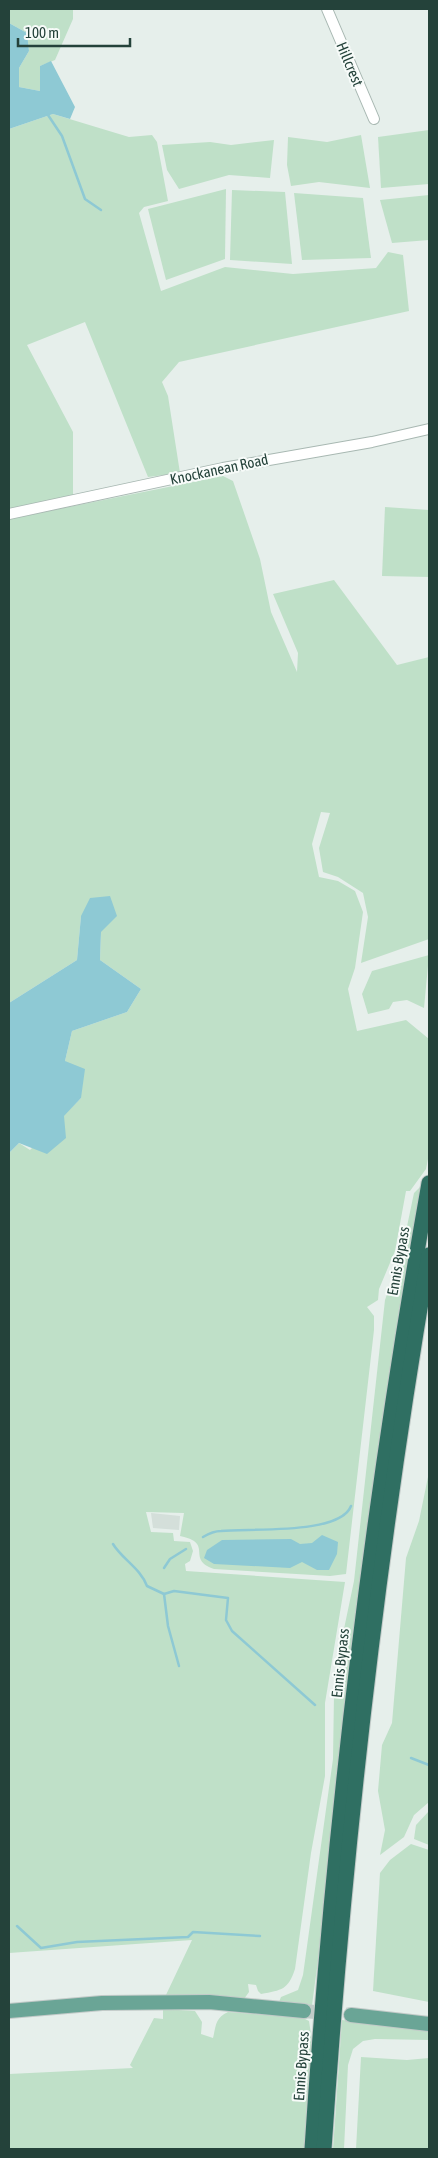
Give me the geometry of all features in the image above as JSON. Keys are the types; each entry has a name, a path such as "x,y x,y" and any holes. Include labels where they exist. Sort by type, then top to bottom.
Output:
{"highway":[{"name":"Ennis Bypass","path":"312,2149 333,1878 362,1622 386,1441 429,1183"},
{"name":"Ennis Bypass","path":"324,2149 336,1966 358,1758 383,1550 409,1373 429,1255"}],"main road":[{"path":"9,2010 102,2003 209,2002 304,2011"},
{"path":"351,2015 429,2024"}],"street":[{"name":"Hillcrest","path":"327,9 374,119"},
{"name":"Knockanean Road","path":"9,514 222,468 372,442 429,429"}],"shaded area":[{"path":"151,1513 180,1516 179,1530 153,1528"}],"green space":[{"path":"9,9 73,9 73,19 55,60 40,66 40,91 19,87 19,68 29,51 27,33 9,23"},
{"path":"53,114 129,137 152,135 157,142 168,201 144,207 139,213 161,291 225,267 293,274 376,268 388,252 403,255 409,311 179,362 162,382 168,396 180,473 148,477 85,322 27,345 73,432 73,495 9,509 9,129"},
{"path":"429,130 429,184 381,188 378,137"},
{"path":"361,135 370,188 319,182 291,186 287,165 288,137 327,142"},
{"path":"274,140 270,178 229,175 179,189 167,170 162,145 210,142 231,145"},
{"path":"226,189 225,259 166,280 148,209"},
{"path":"232,190 285,192 292,264 230,260"},
{"path":"294,193 363,198 371,258 302,260"},
{"path":"429,195 429,240 392,243 380,200"},
{"path":"223,476 233,481 260,559 271,612 297,672 298,653 273,594 334,580 397,665 429,657 429,939 361,963 368,917 363,893 338,877 323,872 319,848 330,813 321,812 312,844 319,877 338,881 355,891 363,912 355,968 348,989 357,1031 406,1020 429,1039 429,1154 426,1169 410,1191 406,1191 395,1251 379,1289 378,1300 367,1307 374,1316 374,1330 346,1574 330,1576 214,1569 201,1561 196,1543 180,1536 184,1513 146,1512 151,1532 173,1533 174,1541 190,1542 193,1551 190,1561 185,1564 186,1571 345,1582 325,1703 325,1776 311,1853 295,1969 287,1985 279,1990 261,1994 256,1985 248,1984 249,1992 244,1999 165,1997 192,1940 9,1953 9,1153 19,1143 30,1150 81,1098 65,1061 72,1031 127,1012 141,989 100,960 101,932 81,916 77,960 9,1003 9,519"},
{"path":"385,507 429,510 429,577 382,576"},
{"path":"429,955 424,1008 407,1000 393,1002 389,1009 368,1014 362,994 372,971"},
{"path":"423,1184 312,2005 279,2002 281,1997 298,1990 303,1975 333,1759 334,1694 340,1648 354,1581 385,1300 401,1255 414,1193"},
{"path":"429,1472 429,1802 414,1815 404,1837 380,1855 385,1830 378,1791 382,1745 392,1723 406,1558 419,1521"},
{"path":"429,1811 429,1845 414,1839 416,1825"},
{"path":"411,1844 429,1850 429,2002 373,1991 380,1873 390,1860"},
{"path":"163,2009 195,2011 202,2022 201,2034 213,2038 218,2020 228,2012 303,2018 309,2021 312,2041 304,2149 9,2149 9,2074 133,2068 130,2065 154,2018 163,2019"},
{"path":"342,2020 429,2030 429,2040 375,2039 363,2041 353,2049 348,2065 344,2149 333,2149"},
{"path":"361,2057 407,2060 429,2058 429,2149 356,2149"}],"water":[{"path":"9,23 27,33 29,51 19,68 19,87 40,91 40,66 51,61 75,107 70,119 53,114 9,129"},
{"path":"110,896 117,916 101,932 100,960 141,989 127,1012 72,1031 65,1061 85,1069 81,1098 64,1116 66,1138 47,1154 19,1143 9,1153 9,1003 77,960 81,916 90,898"},
{"path":"322,1535 338,1542 337,1554 329,1570 317,1570 302,1562 290,1568 214,1564 204,1558 207,1550 222,1540 291,1539 300,1544 312,1543"}],"waterway":[{"path":"48,115 62,136 85,199 101,210"},
{"path":"203,1537 219,1531 313,1526 330,1522 343,1515 351,1506"},
{"path":"113,1544 121,1555 136,1569 147,1586 164,1594 174,1591 228,1598 226,1620 232,1631 315,1705"},
{"path":"164,1568 170,1559 186,1549"},
{"path":"164,1594 168,1626 179,1666"},
{"path":"411,1758 429,1765"},
{"path":"17,1926 41,1948 77,1942 188,1937 193,1932 260,1936"}],"tunnel":[{"path":"304,2011 351,2015"}]}
